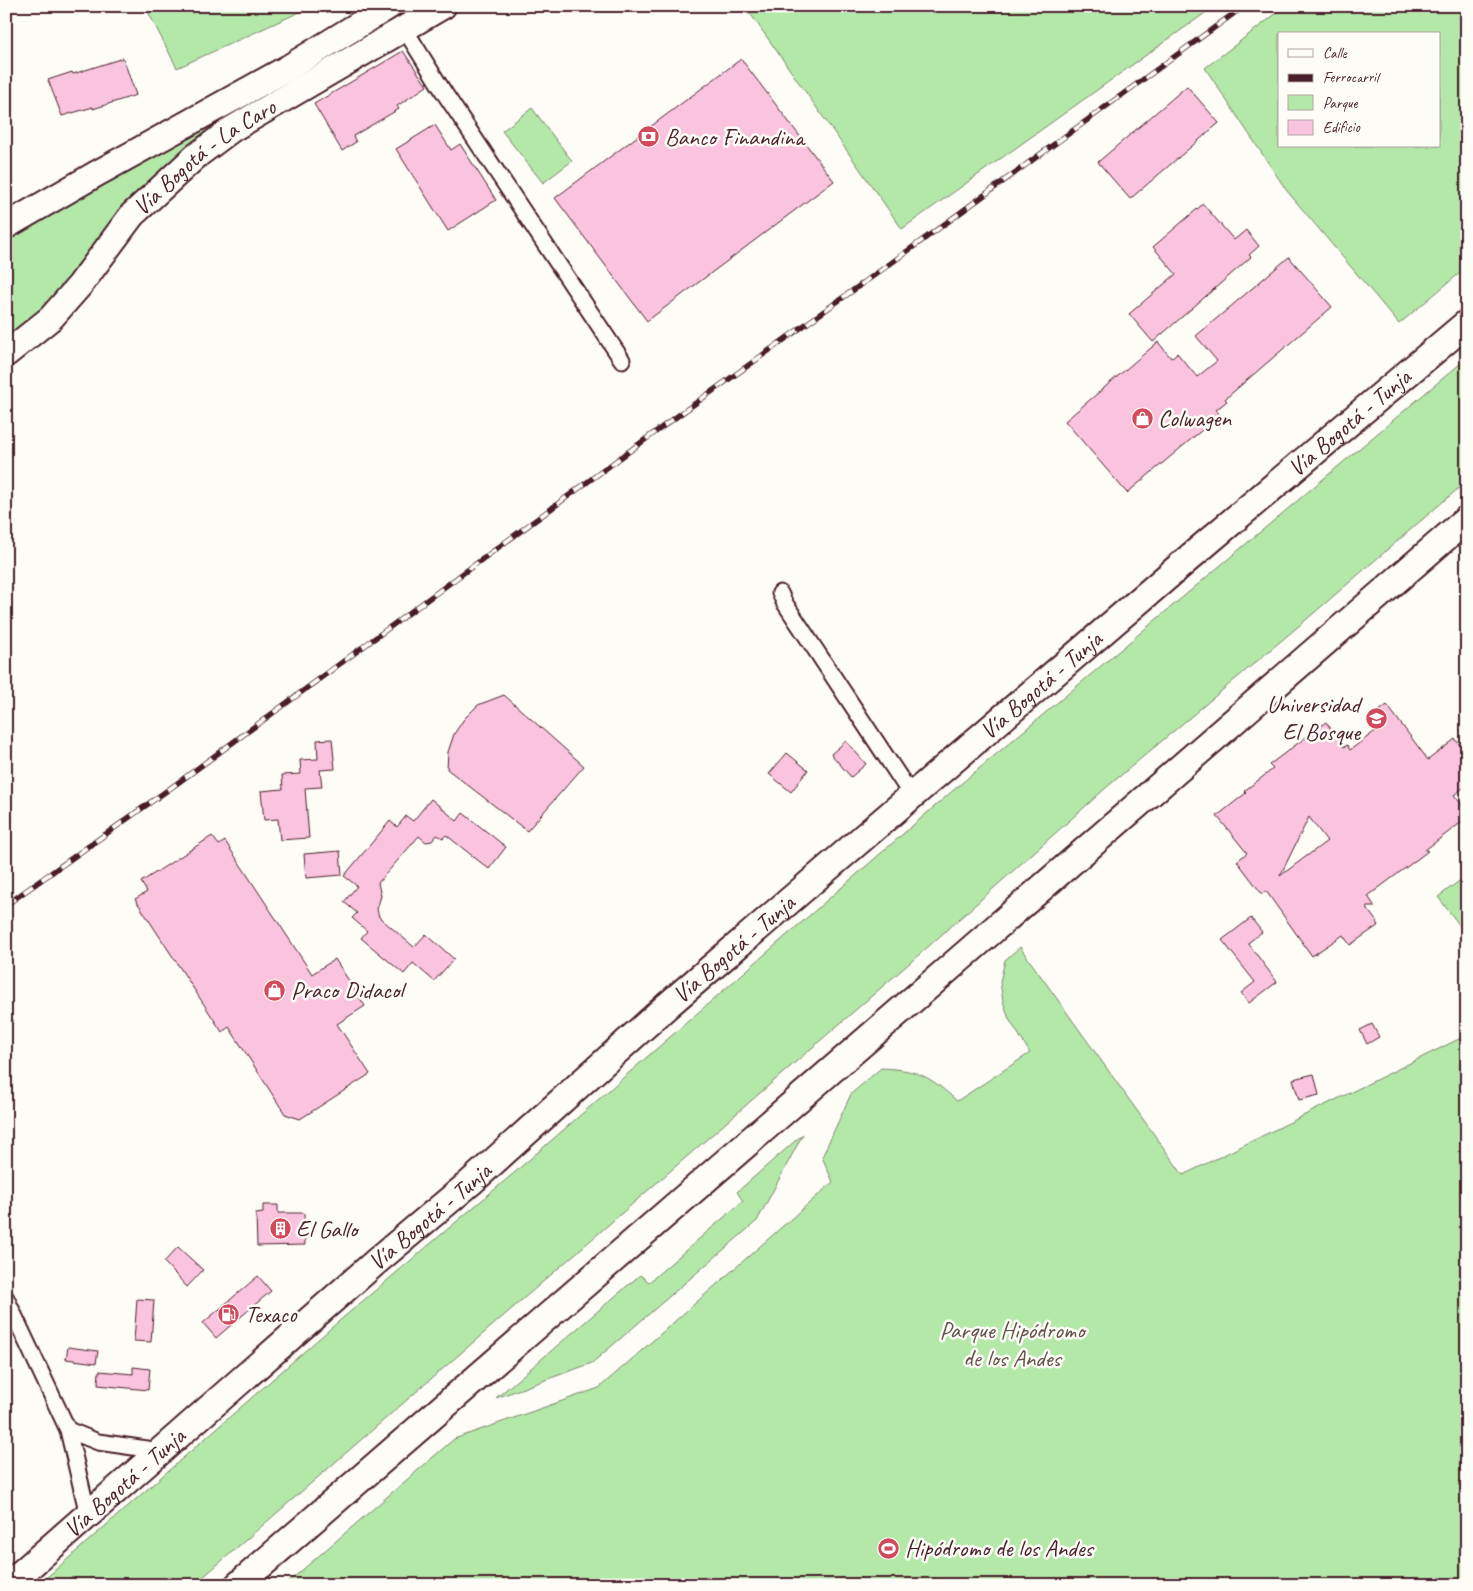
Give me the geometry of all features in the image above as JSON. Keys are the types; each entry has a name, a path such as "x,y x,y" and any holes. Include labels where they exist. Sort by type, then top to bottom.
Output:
{"highway":[{"name":"Vía Bogotá - Tunja","path":"8,1585 378,1260 471,1182 668,1005 1196,552 1467,323"},
{"path":"238,1585 1467,518"}],"main road":[{"name":"Vía Bogotá - La Caro","path":"6,226 288,68 389,6"},
{"name":"Vía Bogotá - La Caro","path":"6,354 51,318 80,285 132,215 196,156 232,129 443,6"}],"street":[{"path":"404,28 445,94 622,360"},
{"path":"780,593 784,602 912,796"},
{"path":"6,1298 68,1430 88,1514"},
{"path":"68,1430 98,1442 161,1451"}],"green space":[{"path":"145,6 313,6 177,68"},
{"path":"745,6 1215,6 902,229"},
{"path":"1286,6 1467,6 1467,267 1399,324 1287,191 1205,68"},
{"path":"243,101 178,157 70,284 6,345 8,322 6,318 6,238"},
{"path":"532,108 572,161 543,183 502,131"},
{"path":"1467,358 1467,481 1300,625 1107,787 920,954 194,1585 38,1585 338,1322 514,1173 950,793"},
{"path":"1467,875 1467,935 1438,897"},
{"name":"Parque Hipódromo de los Andes","path":"1020,947 1183,1175 1467,1035 1467,1585 285,1585 454,1439 599,1388 833,1182 822,1157 851,1094 881,1068 905,1070 923,1076 931,1080 957,1101 1030,1053 1009,1019 1003,1001 1000,982 1005,960"},
{"path":"803,1134 757,1221 592,1363 496,1398 640,1275 649,1282 743,1201 737,1192"}],"building":[{"path":"403,51 427,86 397,106 399,109 353,136 356,142 342,151 314,104"},
{"path":"123,58 136,95 93,109 93,107 62,116 48,80"},
{"path":"741,59 834,181 647,321 555,198"},
{"path":"1187,86 1219,123 1130,199 1098,162"},
{"path":"435,125 451,150 460,144 496,200 448,231 396,149"},
{"name":"Colwagen","path":"1203,204 1234,240 1246,230 1259,246 1249,255 1251,257 1153,342 1129,314 1176,274 1153,247"},
{"path":"1289,257 1332,307 1225,399 1227,401 1216,410 1220,415 1127,493 1065,421 1158,342 1171,358 1177,353 1197,377 1217,361 1196,336"},
{"path":"504,695 584,766 527,831 447,769 448,752 454,734 464,719 478,705"},
{"path":"1387,705 1428,760 1455,739 1467,754 1467,785 1454,795 1467,811 1467,818 1425,850 1428,851 1368,896 1375,907 1366,907 1379,925 1350,945 1343,935 1312,956 1266,891 1262,894 1237,861 1247,853 1217,816 1246,793 1244,791 1273,769 1269,765 1326,722 1344,747 1347,745 1350,750 1378,729 1370,718","holes":["1309,817 1327,841 1280,876"]},
{"path":"332,739 335,769 320,770 322,787 305,788 309,838 280,840 278,819 264,820 261,791 283,789 282,775 301,774 300,760 318,759 317,740"},
{"path":"846,741 866,764 851,777 831,754"},
{"path":"787,753 808,770 791,792 769,774"},
{"path":"431,799 457,821 463,813 506,847 489,869 446,835 443,838 437,835 432,841 426,842 419,836 378,883 381,896 377,909 379,917 414,947 426,934 454,959 434,981 413,963 404,974 361,938 367,931 352,918 357,913 344,902 357,886 344,876 390,821 397,827 406,816 413,821"},
{"name":"Praco Didacol","path":"212,836 219,845 225,841 312,974 335,959 365,1006 337,1024 370,1074 300,1119 285,1114 229,1027 222,1032 135,899 147,892 141,882"},
{"path":"340,851 342,875 306,878 304,854"},
{"path":"1251,918 1262,932 1248,943 1277,982 1249,1003 1241,993 1255,982 1222,940"},
{"path":"1372,1024 1379,1037 1367,1044 1360,1030"},
{"path":"1314,1074 1319,1095 1299,1100 1293,1079"},
{"name":"El Gallo","path":"263,1205 278,1205 278,1213 304,1213 305,1245 257,1246 256,1214 263,1213"},
{"path":"178,1247 203,1270 187,1287 164,1262"},
{"name":"Texaco","path":"258,1276 271,1291 216,1338 203,1323"},
{"path":"137,1299 154,1300 151,1342 134,1341"},
{"path":"68,1347 98,1351 96,1363 66,1359"},
{"path":"133,1367 150,1369 148,1390 98,1385 99,1371 133,1374"}],"railway":[{"path":"6,905 179,782 665,425 1244,6"}],"place":[{"name":"Banco Finandina","path":"649,137"},
{"name":"Colwagen","path":"1142,418"},
{"name":"Universidad El Bosque","path":"1376,718"},
{"name":"Praco Didacol","path":"275,990"},
{"name":"El Gallo","path":"280,1229"},
{"name":"Texaco","path":"229,1314"},
{"name":"Hipódromo de los Andes","path":"889,1548"}]}
